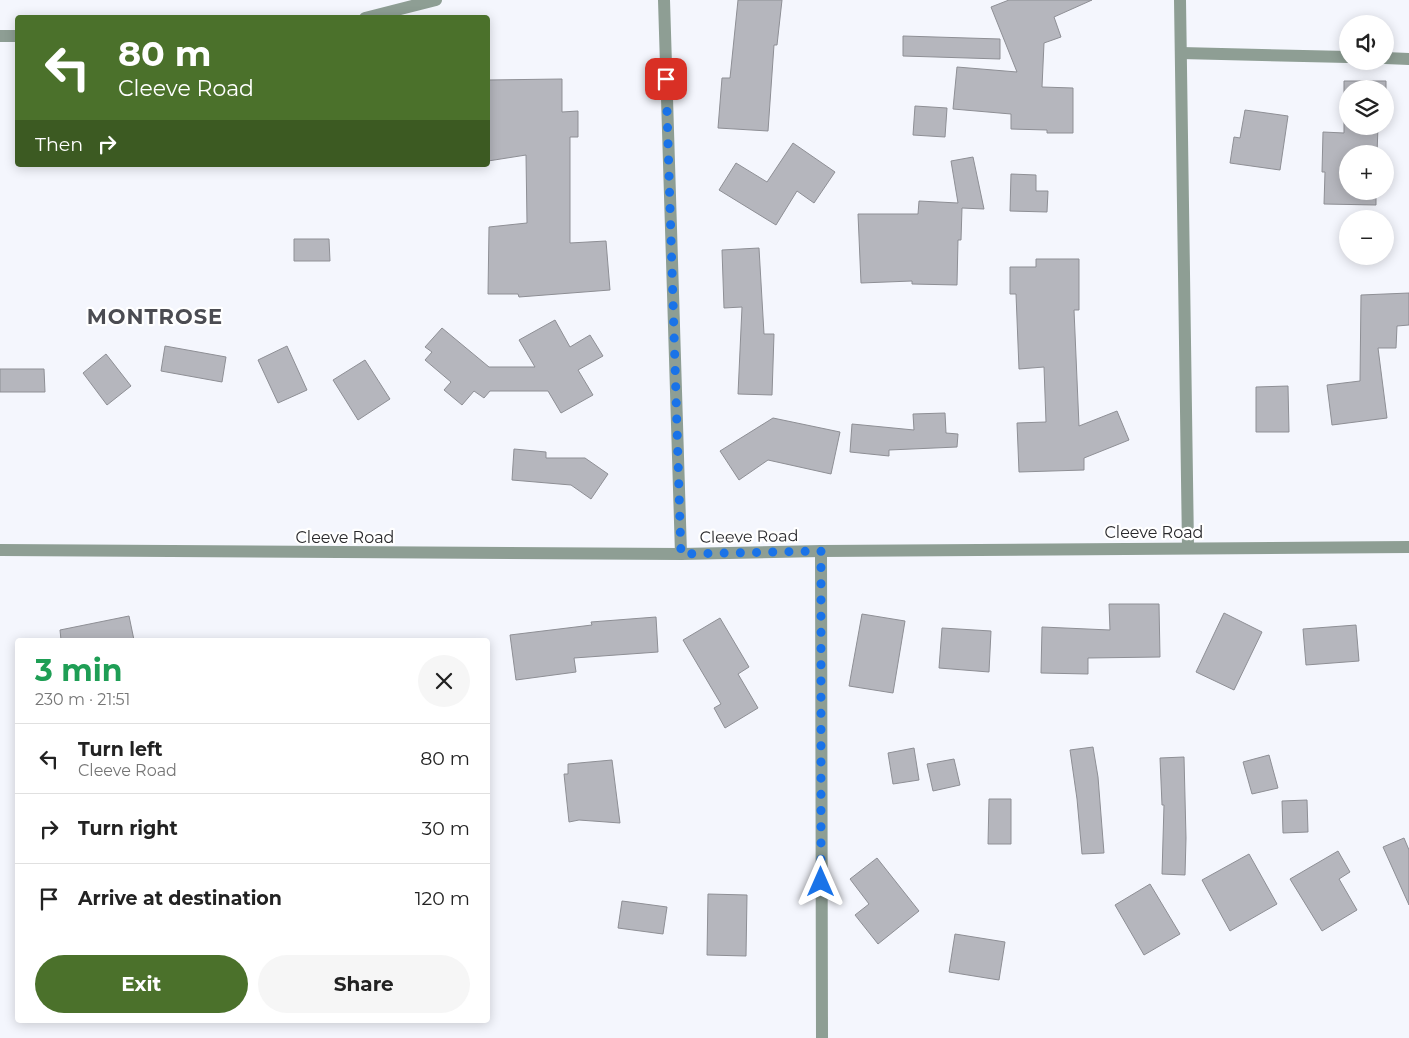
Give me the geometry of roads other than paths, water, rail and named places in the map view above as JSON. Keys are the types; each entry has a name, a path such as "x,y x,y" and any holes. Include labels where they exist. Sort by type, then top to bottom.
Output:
{"street":[{"path":"377,15 436,0"},
{"path":"664,0 681,554"},
{"path":"1180,0 1188,548"},
{"path":"0,36 15,36"},
{"path":"1180,53 1339,58"},
{"path":"1394,58 1409,59"},
{"name":"Cleeve Road","path":"0,550 681,554 821,551 1409,547"},
{"path":"821,551 822,1038"}],"district":[{"name":"MONTROSE","path":"155,317"}]}
